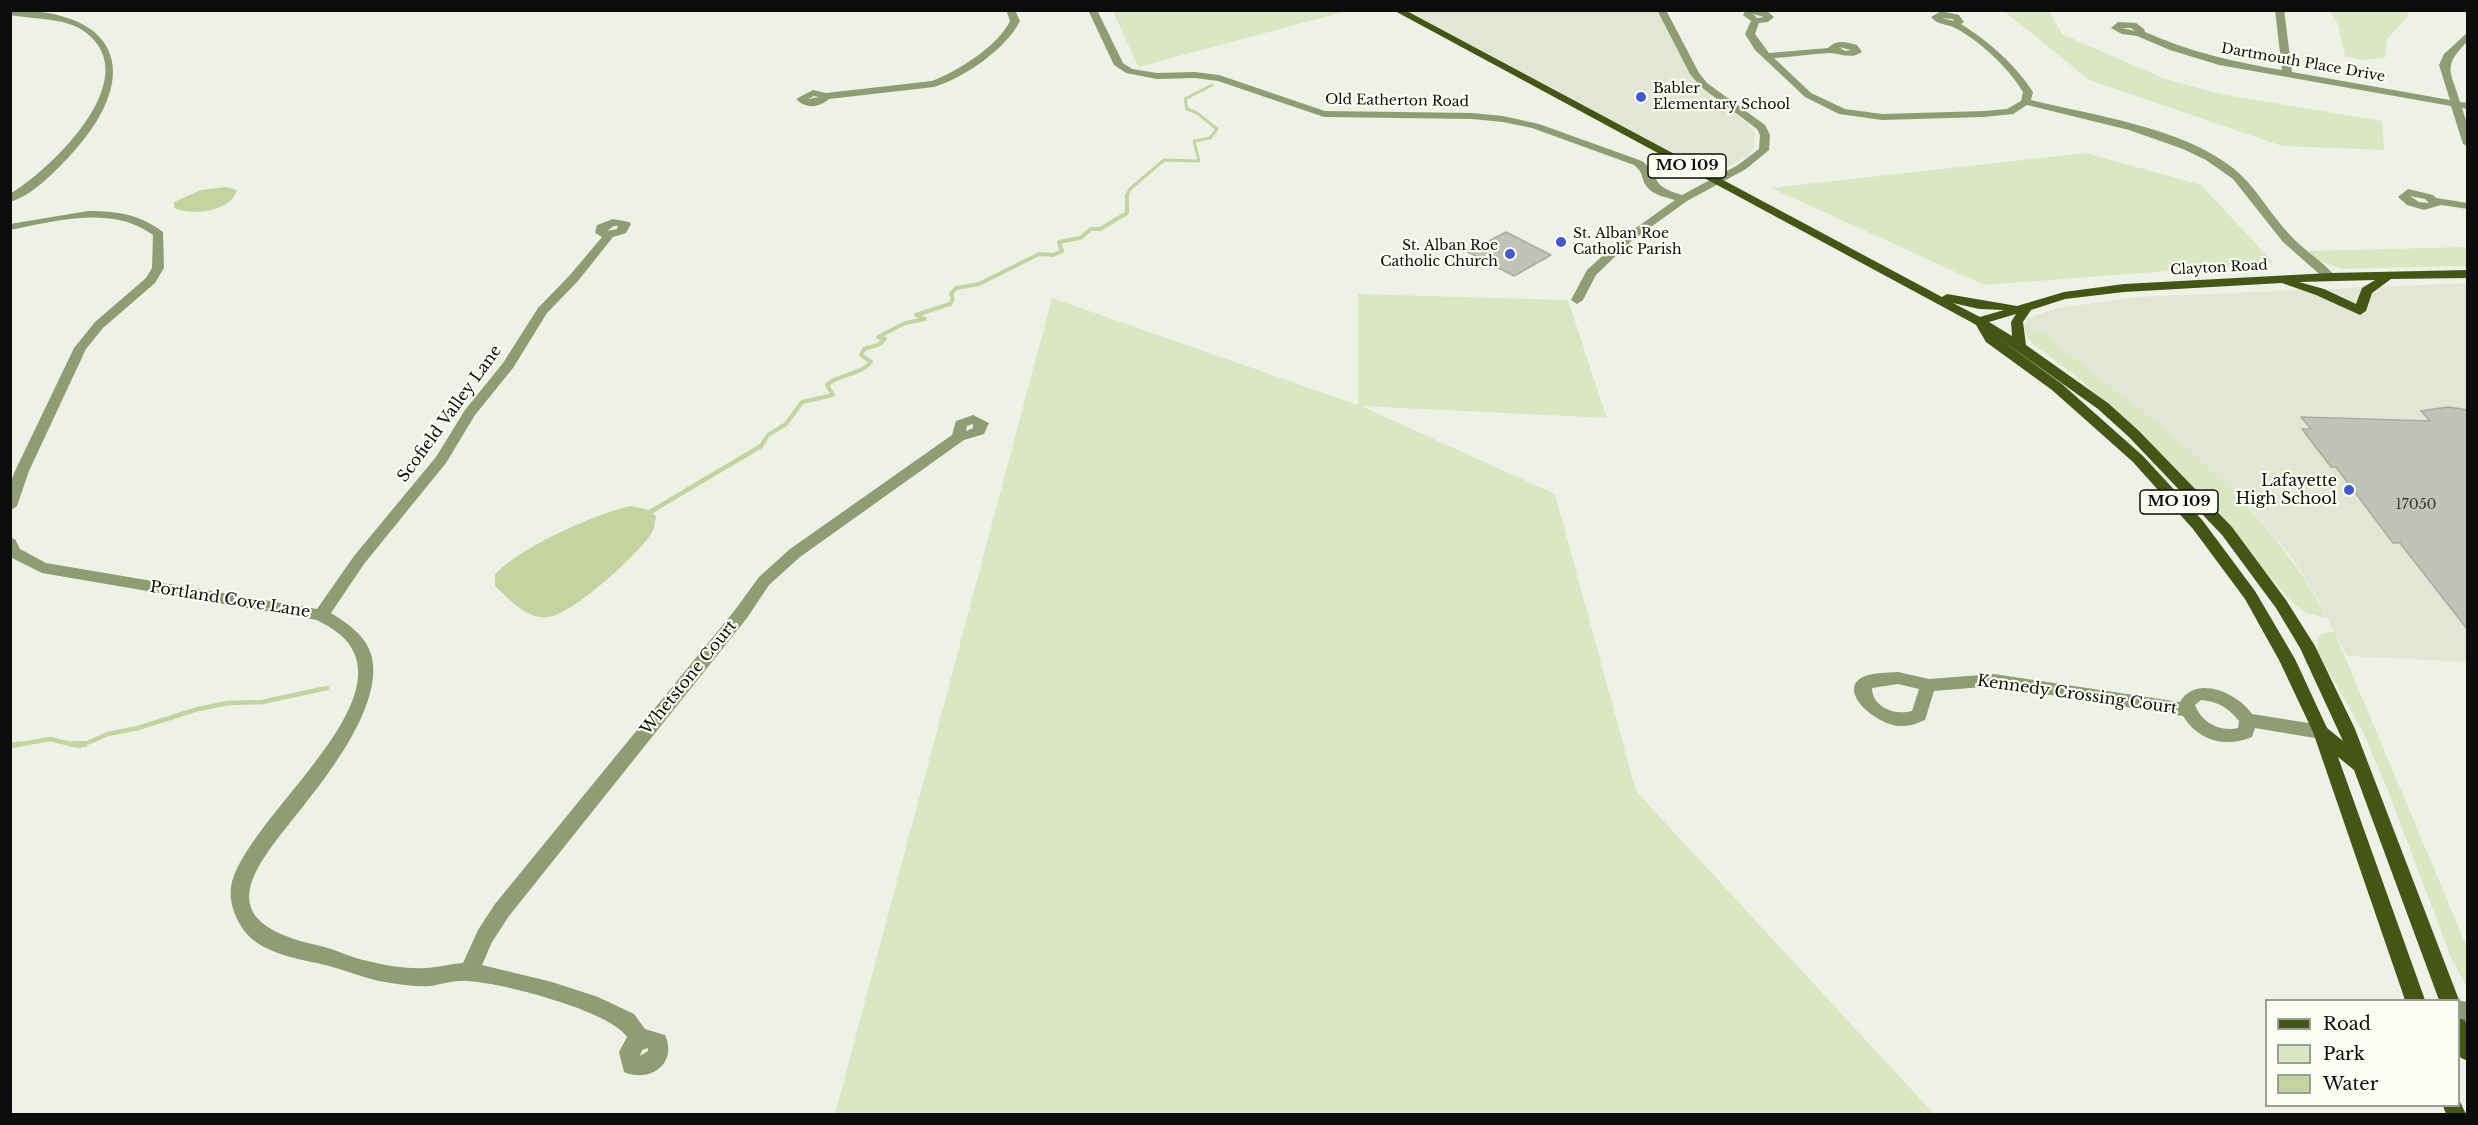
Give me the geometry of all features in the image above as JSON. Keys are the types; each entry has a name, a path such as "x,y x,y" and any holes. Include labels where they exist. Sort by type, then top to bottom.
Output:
{"main road":[{"name":"MO 109","path":"1397,10 1714,181 1931,294 2020,346 2103,406 2134,434 2182,480 2227,531 2262,577 2302,639 2329,688 2363,769 2449,999"},
{"name":"Clayton Road","path":"1977,322 2064,296 2124,288 2330,277 2468,274"},
{"path":"2275,280 2320,292 2361,310 2366,291 2389,276"},
{"path":"1931,294 1979,305 2027,307"},
{"path":"2020,346 2017,322 2027,307"},
{"name":"MO 109","path":"1977,322 1990,339 2057,387 2120,440 2198,525 2226,561 2266,622 2321,732 2415,999"},
{"path":"2321,732 2363,769"},
{"path":"2460,1032 2468,1051"}],"street":[{"path":"825,96 934,84 955,76 1009,33 1015,21 1010,10"},
{"name":"Old Eatherton Road","path":"1092,10 1119,65 1129,71 1147,75 1195,75 1219,78 1324,114 1472,116 1519,121 1638,163 1647,170 1651,185 1660,192 1683,199"},
{"path":"1577,300 1587,278 1600,263 1683,199 1758,157 1764,150 1765,135 1761,127 1704,85 1695,74 1661,10"},
{"path":"2279,10 2287,74"},
{"path":"10,12 81,25 105,49 109,67 103,100 79,142 46,176 10,199"},
{"path":"1756,20 1752,28 1752,38 1767,56 1813,99 1854,114 1882,117 1999,113 2017,109 2026,102 2028,92 2021,82 1972,34 1955,24"},
{"name":"Dartmouth Place Drive","path":"2138,33 2200,57 2468,106"},
{"path":"2468,35 2445,60 2455,104 2468,144"},
{"path":"1767,56 1834,50"},
{"path":"2026,102 2185,145 2216,161 2236,177 2283,234 2330,277"},
{"path":"2436,201 2468,206"},
{"path":"10,227 72,216 107,214 143,222 159,234 160,245 158,268 151,280 99,325 80,348 22,471 10,507"},
{"name":"Scofield Valley Lane","path":"321,615 359,560 441,460 470,413 508,365 542,311 574,278 609,235"},
{"name":"Whetstone Court","path":"469,971 485,936 502,910 741,614 764,581 795,553 960,436"},
{"name":"Portland Cove Lane","path":"10,543 14,552 42,568 321,615 344,628 354,640 363,656 364,686 334,748 251,860 240,889 240,905 259,933 275,943 340,959 362,969 425,978 469,971 573,998 627,1021 640,1040"},
{"name":"Kennedy Crossing Court","path":"1929,685 1994,680 2188,710"},
{"path":"2200,694 2214,695 2234,705 2247,720 2248,728 2242,735 2225,736 2199,724 2188,710 2191,698 2200,694"},
{"path":"2247,720 2321,732"}],"shaded area":[{"name":"Babler Elementary School","path":"1407,11 1657,11 1687,68 1702,88 1748,124 1755,134 1754,146 1749,155 1725,169 1700,167"},
{"name":"Lafayette High School","path":"2467,283 2467,662 2347,656 2315,594 2290,555 2250,508 2119,392 2055,343 2047,333 2023,327 2028,318 2058,308 2138,297"}],"green space":[{"path":"1113,11 1347,11 1138,67"},
{"path":"2004,11 2049,11 2062,34 2165,79 2221,94 2382,121 2384,150 2282,146 2089,80"},
{"path":"2329,11 2409,11 2407,18 2387,39 2385,58 2360,60 2345,56 2338,24"},
{"path":"2086,153 2201,185 2274,263 1984,285 1771,188"},
{"path":"2467,247 2467,266 2342,269 2319,261 2308,251"},
{"path":"1358,294 1568,300 1607,418 1361,406 1555,494 1636,791 1934,1114 835,1114 1052,298 1358,405"},
{"path":"2023,327 2047,333 2055,343 2132,402 2207,467 2275,538 2303,577 2327,618 2306,613 2293,603 2203,500 2141,434 2073,374 2036,347 2028,338"},
{"path":"2334,631 2467,947 2467,987 2452,960 2388,791 2363,732 2318,653 2317,642 2321,634"}],"water":[{"path":"226,187 237,190 227,203 219,207 200,212 174,208 174,202 201,190"},
{"path":"630,506 646,509 656,516 651,534 619,569 573,606 549,617 533,615 519,607 495,586 495,575 539,543 597,516"}],"building":[{"name":"St. Alban Roe Catholic Church","path":"1506,232 1551,255 1514,276 1468,252"},
{"name":"Lafayette High School","path":"2448,407 2468,410 2468,630 2400,543 2393,543 2336,467 2331,467 2302,429 2311,429 2301,417 2430,421 2421,411"}],"waterway":[{"path":"1127,195 1130,189 1164,160 1199,161 1194,141 1210,138 1217,129 1197,113 1187,109 1185,99 1212,85"},
{"path":"764,441 768,435 786,424 802,402 833,395 827,385 866,367 871,362 861,355 864,349 878,345 885,339 878,337 905,323 925,319 916,315 950,304 953,299 951,294 956,288 979,284 1039,254 1053,255 1062,251 1059,242 1080,238 1091,229 1100,229 1127,213 1127,195"},
{"path":"650,512 761,446 765,440"},
{"path":"80,746 108,734 138,728 198,709 228,703 262,702 327,688"},
{"path":"11,746 50,739 79,746"},
{"path":"10,746 19,744"},
{"path":"73,744 84,744"}],"place":[{"name":"Babler Elementary School","path":"1641,97"},
{"name":"St. Alban Roe Catholic Parish","path":"1561,242"},
{"name":"St. Alban Roe Catholic Church","path":"1510,254"},
{"name":"Lafayette High School","path":"2349,490"}]}
